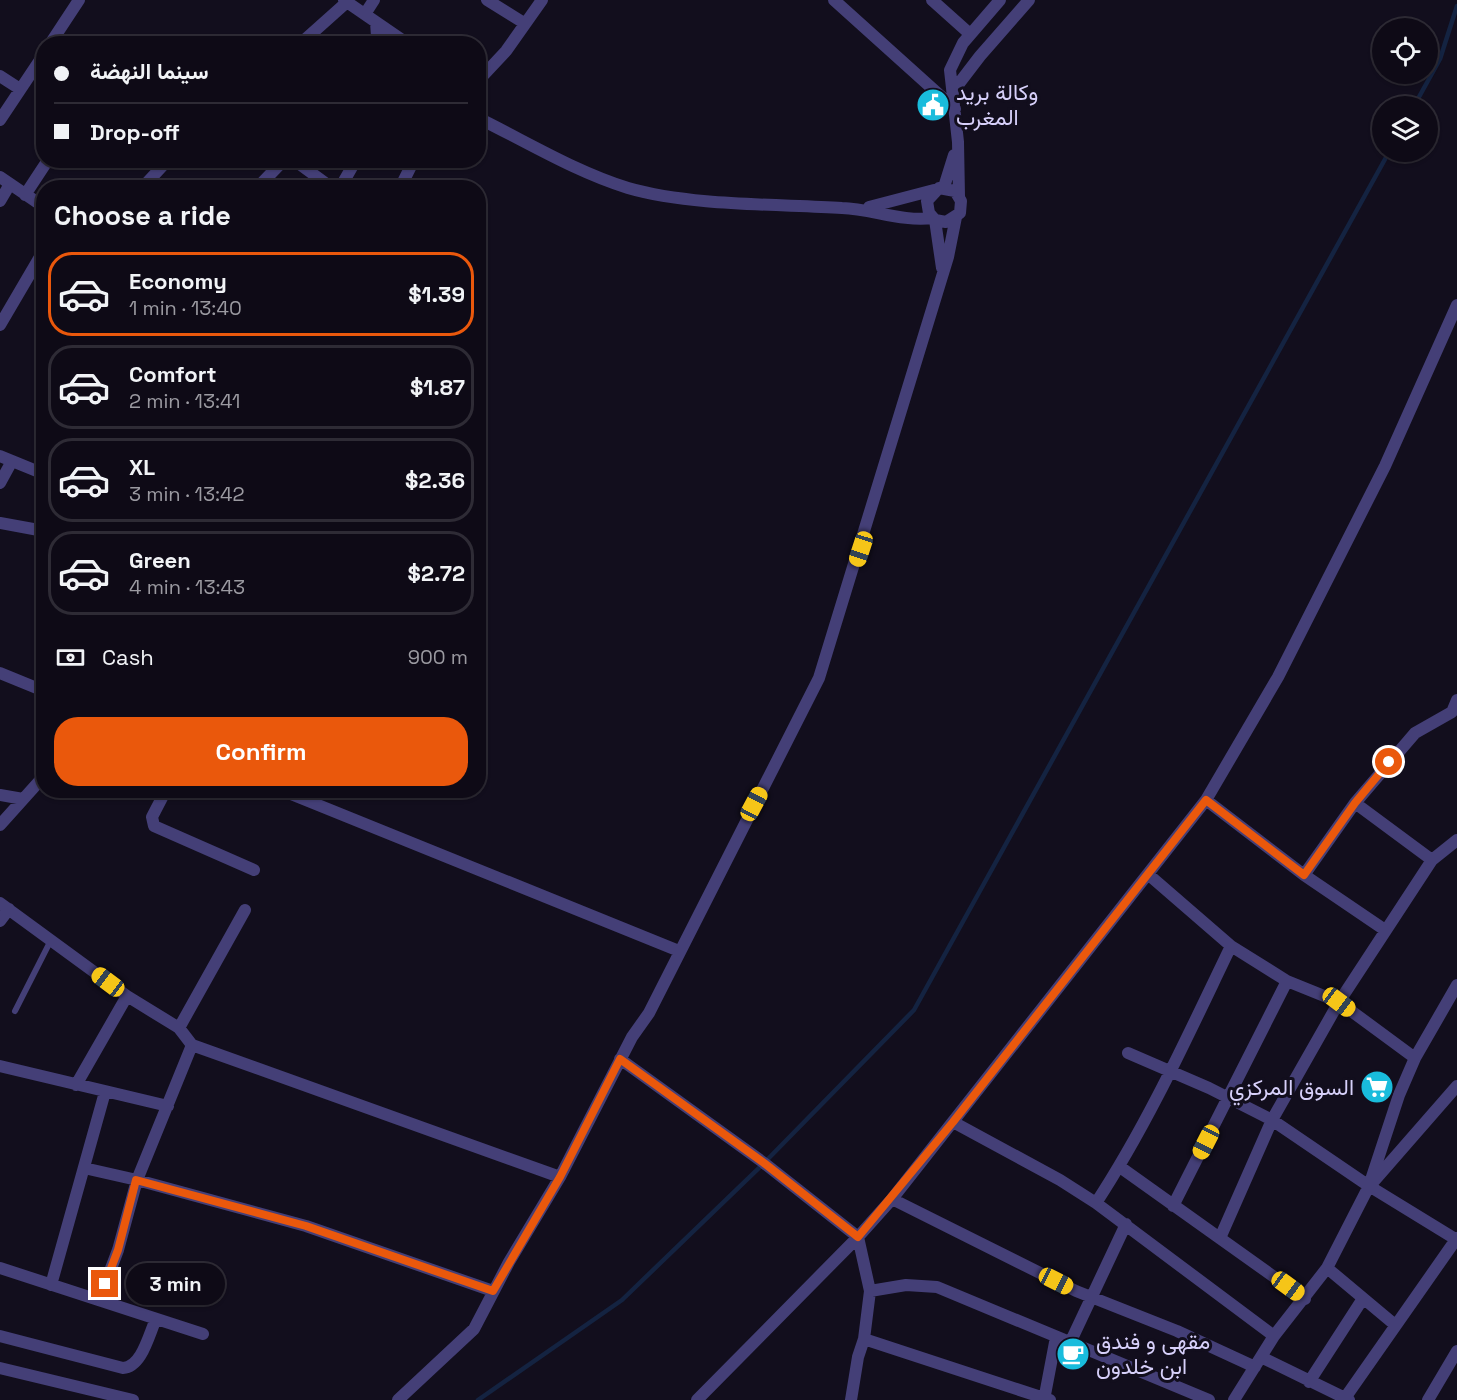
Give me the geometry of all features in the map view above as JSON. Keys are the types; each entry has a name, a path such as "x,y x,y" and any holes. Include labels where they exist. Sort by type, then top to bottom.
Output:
{"street":[{"path":"55,36 79,0"},
{"path":"365,14 374,0"},
{"path":"487,0 524,23"},
{"path":"486,72 506,51 542,0"},
{"path":"834,0 955,109"},
{"path":"932,0 970,34"},
{"path":"954,90 1029,0"},
{"path":"309,36 346,1 396,36"},
{"path":"398,1400 474,1329 493,1291 560,1177 620,1059 648,1014 819,678 868,528 942,276 956,217 961,207 954,90 950,79 952,62 970,34 998,1"},
{"path":"376,22 377,36"},
{"path":"0,120 36,66"},
{"path":"0,76 20,89"},
{"path":"486,122 596,176 644,192 678,198 862,209 946,222 956,217"},
{"path":"942,276 934,219 929,213 927,201 939,189 958,142"},
{"path":"25,195 43,168"},
{"path":"149,180 161,168"},
{"path":"264,180 276,168"},
{"path":"305,168 321,180"},
{"path":"0,201 5,181 36,202"},
{"path":"862,209 939,189 959,195"},
{"path":"0,325 36,271"},
{"path":"697,1400 858,1237 892,1199 1206,800 1283,666 1451,336 1457,304"},
{"path":"0,456 36,467"},
{"path":"0,483 12,461"},
{"path":"0,523 36,530"},
{"path":"0,673 36,688"},
{"path":"1304,875 1355,803 1415,734 1454,714 1457,700"},
{"path":"0,825 36,785"},
{"path":"0,795 23,800"},
{"path":"162,798 152,817 154,826 254,870"},
{"path":"301,798 679,951"},
{"path":"1206,800 1304,875 1384,930"},
{"path":"1355,803 1432,860"},
{"path":"1220,1238 1272,1120 1339,1002 1384,930 1432,860 1457,840"},
{"path":"1149,874 1231,946 1287,981 1339,1002 1415,1058"},
{"path":"0,921 4,906 127,996 179,1028 192,1045 560,1177"},
{"path":"179,1028 245,910"},
{"path":"1096,1203 1120,1167 1231,946"},
{"path":"1173,1206 1287,981"},
{"path":"1234,1400 1274,1336 1327,1268 1369,1186 1399,1095 1415,1058 1457,985"},
{"path":"76,1085 127,996"},
{"path":"99,1300 118,1250 136,1180 192,1045"},
{"path":"892,1199 1091,1298 1309,1382 1347,1399 1394,1324 1457,1239 1369,1186 1272,1120 1128,1053"},
{"path":"620,1059 764,1163 858,1237 870,1290 864,1339 858,1358 851,1400"},
{"path":"0,1066 168,1106"},
{"path":"1369,1186 1457,1086"},
{"path":"51,1285 105,1092"},
{"path":"953,1122 1096,1203 1274,1336"},
{"path":"1120,1167 1305,1299"},
{"path":"84,1168 306,1226 493,1291"},
{"path":"1070,1342 1126,1224"},
{"path":"0,1268 203,1334"},
{"path":"1327,1268 1362,1300 1394,1324"},
{"path":"870,1290 906,1285 937,1287 1209,1400"},
{"path":"1309,1382 1362,1300"},
{"path":"0,1336 130,1368 137,1362 156,1319"},
{"path":"864,1339 1046,1399 1056,1337"},
{"path":"1428,1400 1457,1351"},
{"path":"0,1368 133,1400"}],"lane":[{"path":"15,1011 51,940"}],"waterway":[{"path":"1420,96 1440,59 1457,6"},
{"path":"478,1400 622,1300 764,1163 914,1010 1383,162"}],"place":[{"name":"وكالة بريد المغرب","path":"933,105"},
{"name":"السوق المركزي","path":"1377,1087"},
{"name":"مقهى و فندق ابن خلدون","path":"1073,1354"}],"route":[{"path":"105,1284 118,1250 136,1180 306,1226 493,1291 560,1177 620,1059 764,1163 858,1237 892,1199 1206,800 1304,875 1355,803 1389,762"}]}
